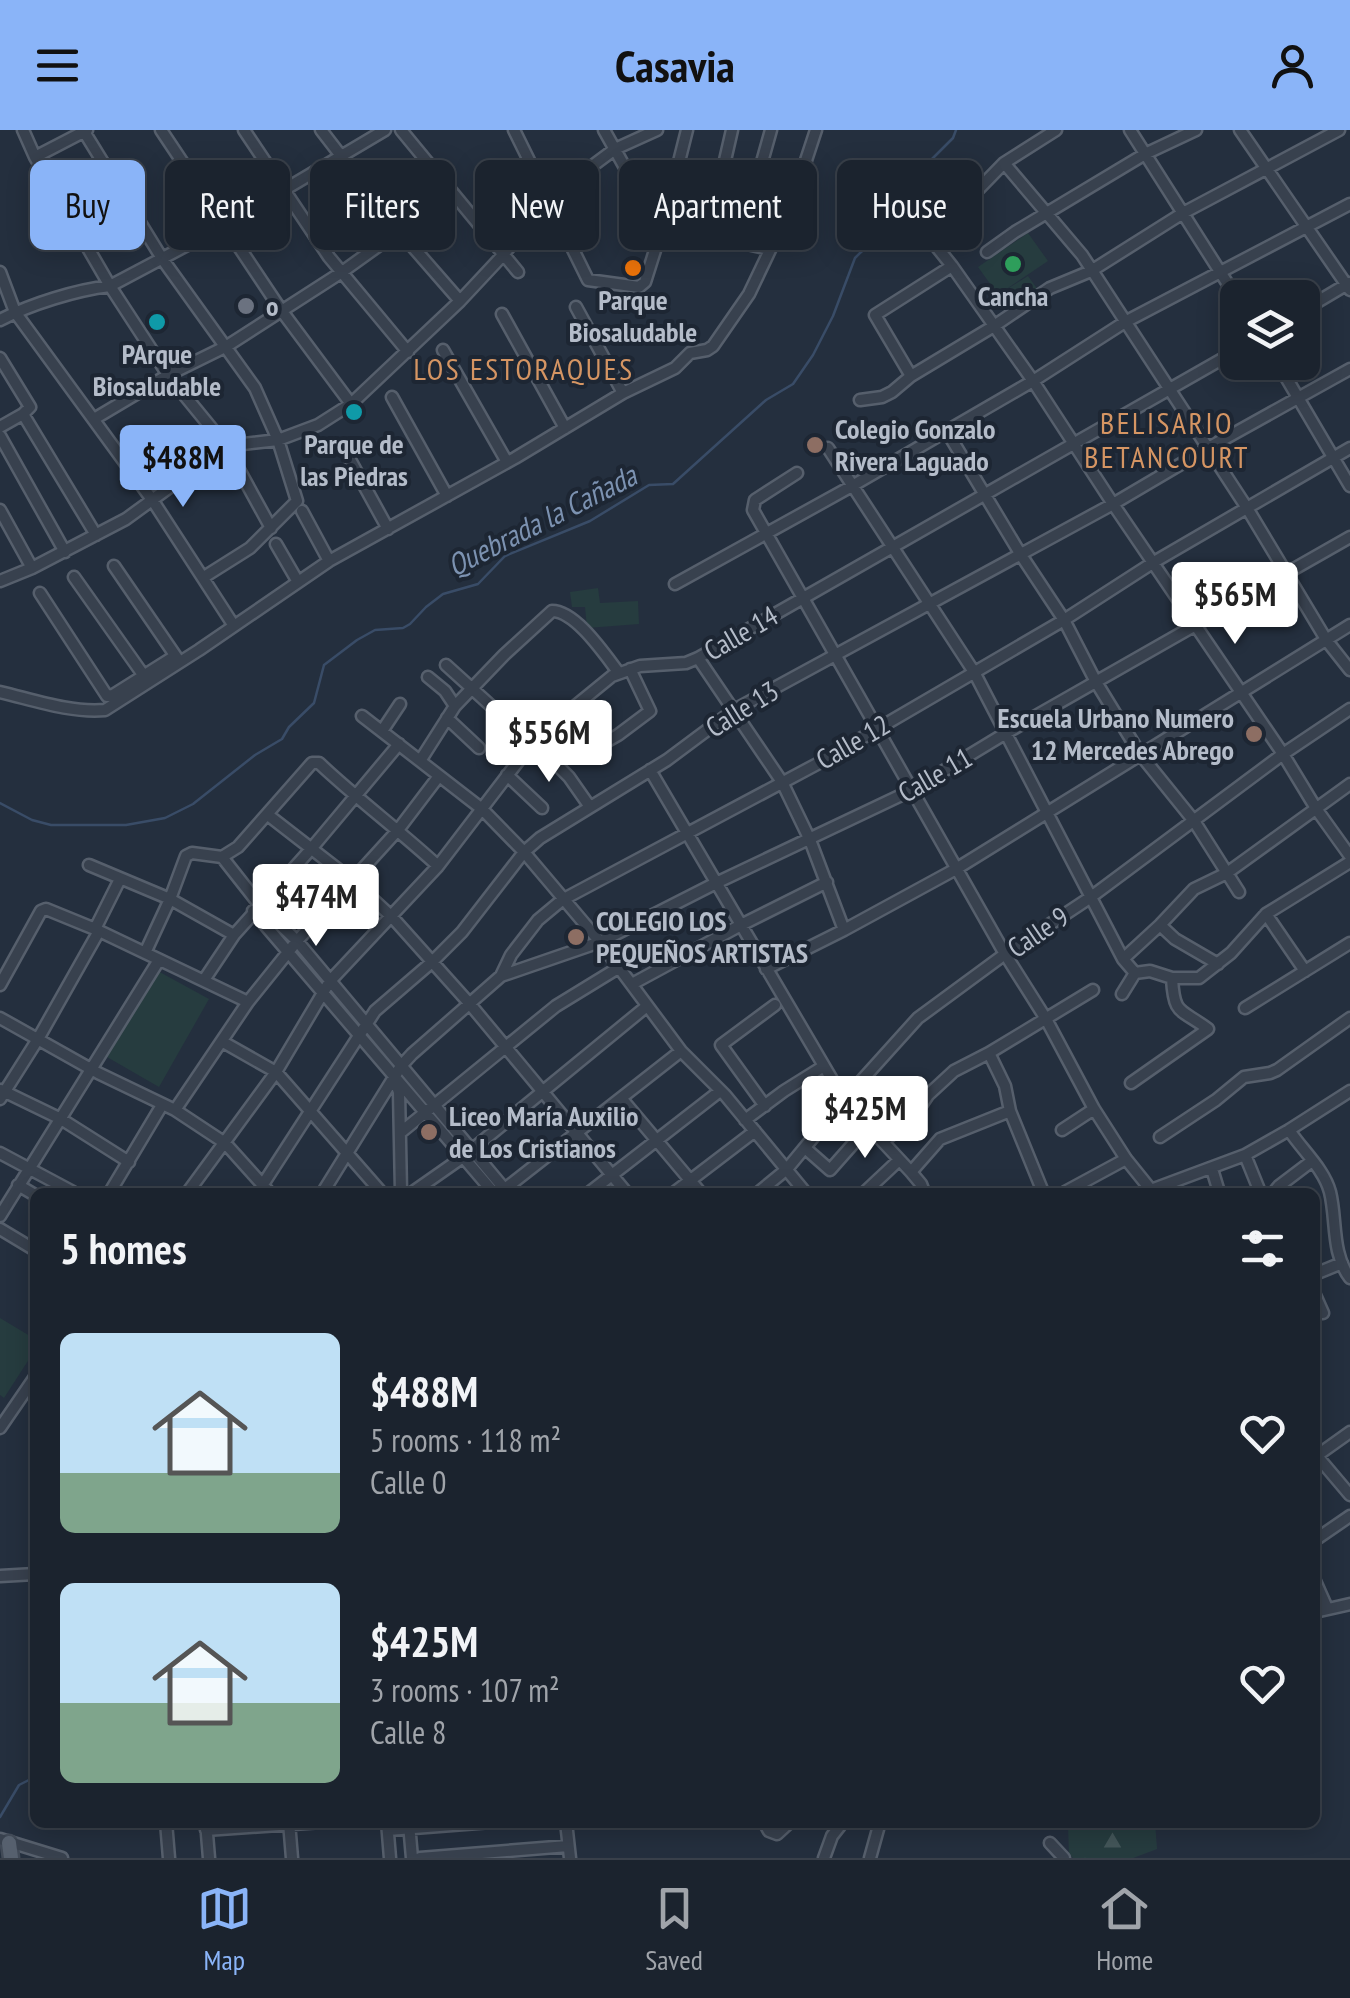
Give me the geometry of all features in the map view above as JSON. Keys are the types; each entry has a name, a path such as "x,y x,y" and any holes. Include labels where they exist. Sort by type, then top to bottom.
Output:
{"street":[{"path":"22,130 110,286 168,375 226,446 272,528"},
{"path":"161,130 181,160"},
{"path":"244,130 265,160"},
{"path":"322,130 346,160"},
{"path":"290,185 384,130"},
{"path":"402,130 518,272"},
{"path":"514,130 529,160"},
{"path":"604,130 621,160"},
{"path":"599,161 657,130"},
{"path":"680,160 687,130"},
{"path":"725,160 732,130"},
{"path":"762,160 771,130"},
{"path":"1056,130 1004,163 932,241 1033,380 1350,859 1266,914 1218,964 1199,978 1172,978 1157,971 1135,973"},
{"path":"1130,130 1224,280"},
{"path":"986,252 1145,154 1196,130"},
{"path":"1240,130 1349,286 1320,301"},
{"path":"860,400 882,397 1050,288 1091,271 1182,213 1339,130"},
{"path":"34,157 85,131 163,260 256,388 299,506 329,561"},
{"path":"803,160 811,133"},
{"path":"1004,163 1082,255 1327,641 1350,670"},
{"path":"290,197 330,257 408,352"},
{"path":"675,584 852,486 1125,322 1350,204"},
{"path":"0,320 15,312 110,286 181,250"},
{"path":"241,250 350,404"},
{"path":"94,419 227,346 373,250"},
{"path":"416,250 460,301"},
{"path":"1,578 32,568 126,519 226,446 278,440 318,425 350,404 408,352 506,250"},
{"path":"573,250 588,280 623,286 643,285 655,250"},
{"path":"0,692 92,712 105,710 329,561 623,393 675,368 690,353 713,346 749,294 769,250"},
{"path":"911,376 875,318 878,312 952,266"},
{"path":"0,272 15,312 153,500 234,626"},
{"path":"576,307 623,393"},
{"path":"502,314 565,428"},
{"path":"443,350 506,462"},
{"path":"0,358 30,404 30,409 0,427"},
{"name":"Calle 14","path":"191,1188 276,1072 330,981 438,866 533,742 572,707 612,676 652,664 686,663 698,658 1220,360"},
{"name":"Calle 13","path":"264,1188 386,999 462,932 524,852 540,838 650,770 734,710 1021,555 1350,369"},
{"path":"1288,380 1350,486"},
{"path":"392,397 447,496"},
{"path":"23,414 96,535"},
{"path":"946,430 1064,620 1140,754 1194,821 1239,892"},
{"path":"0,436 65,552"},
{"path":"828,448 974,672 1123,959 1135,973"},
{"name":"Calle 12","path":"395,1079 412,1054 502,976 538,920 562,900 819,763 1350,448"},
{"path":"350,458 388,529"},
{"path":"798,474 755,500 753,510 1094,1109 1149,1188"},
{"path":"204,578 250,548 299,506"},
{"path":"0,510 32,568"},
{"name":"Calle 11","path":"502,976 600,942 716,882 912,790 1350,536"},
{"path":"276,544 298,582"},
{"path":"114,566 178,660"},
{"path":"74,577 144,676"},
{"path":"40,593 107,696 178,660"},
{"path":"420,761 456,706 552,611 565,612 598,645 624,672 650,711 588,752"},
{"path":"766,969 956,869 1350,625"},
{"path":"698,658 782,782 810,840 844,930"},
{"path":"446,666 511,724"},
{"path":"428,677 456,706"},
{"path":"382,731 400,704"},
{"name":"Calle 9","path":"764,1188 787,1168 918,1018 1350,709"},
{"path":"362,716 482,809 524,852 600,942 681,1051 746,1120 802,1188"},
{"path":"447,718 478,748"},
{"path":"533,742 569,777 590,807"},
{"path":"204,980 256,908 398,744"},
{"path":"145,954 188,854 222,857 238,847 316,762 438,866"},
{"path":"650,770 844,1100 922,1188"},
{"path":"507,775 542,808"},
{"path":"175,1110 248,1002 297,941 398,830 439,776"},
{"path":"1123,959 1194,890 1227,874 1350,784"},
{"path":"268,814 353,881 392,918 469,1003 623,1188"},
{"path":"222,857 288,953 395,1079 428,1108 498,1188"},
{"path":"89,864 170,900 234,935"},
{"path":"120,879 38,1039 1,1094 61,1119 130,1162"},
{"path":"632,984 826,882"},
{"path":"0,985 46,908 248,1002"},
{"path":"256,908 297,941 402,1066 428,1108"},
{"path":"1266,914 1305,971"},
{"path":"1160,926 1174,939 1218,964"},
{"path":"1245,1008 1350,943"},
{"path":"0,1216 159,960"},
{"path":"400,1133 556,1006 618,968"},
{"path":"1122,994 1135,973"},
{"path":"1132,1083 1208,1029 1176,1008 1172,978"},
{"path":"884,1142 916,1114 928,1094 954,1071 1092,990"},
{"path":"764,1106 721,1045 775,1005"},
{"path":"419,1188 647,1006"},
{"path":"0,1018 92,1070 175,1110 226,1142 261,1188"},
{"path":"1160,1137 1244,1077 1277,1070 1350,1018"},
{"path":"223,1042 276,1072 377,1188"},
{"path":"507,1188 681,1051"},
{"path":"989,1053 1041,1188"},
{"path":"746,1120 824,1066"},
{"path":"395,1079 399,1092 401,1188"},
{"path":"326,1188 395,1079"},
{"path":"916,1114 927,1084"},
{"path":"595,1188 720,1091"},
{"path":"1159,1188 1245,1155 1350,1091"},
{"path":"621,1098 696,1188"},
{"path":"113,1188 162,1105"},
{"path":"1062,1130 1094,1109"},
{"path":"911,1172 940,1140 1010,1111"},
{"path":"804,1148 830,1170 868,1126"},
{"path":"1289,1130 1329,1190 1338,1251 1350,1288"},
{"path":"680,1188 755,1131"},
{"path":"0,1153 65,1188"},
{"path":"1245,1155 1258,1188"},
{"path":"1072,1188 1126,1159"},
{"path":"869,1188 898,1161"},
{"path":"1278,1188 1312,1162"},
{"path":"1212,1168 1217,1188"},
{"path":"18,1185 30,1191"},
{"path":"0,1229 30,1247"},
{"path":"1338,1251 1350,1248"},
{"path":"1320,1274 1345,1271"},
{"path":"1320,1306 1323,1313"},
{"path":"0,1428 30,1385"},
{"path":"1320,1453 1350,1432"},
{"path":"1320,1461 1350,1496"},
{"path":"1320,1537 1350,1516"},
{"path":"0,1576 30,1574"},
{"path":"1320,1592 1327,1608"},
{"path":"1320,1610 1350,1604"},
{"path":"166,1828 169,1858"},
{"path":"206,1828 209,1858"},
{"path":"289,1828 292,1858"},
{"path":"388,1828 390,1858"},
{"path":"409,1828 416,1858 569,1852"},
{"path":"824,1858 838,1828"},
{"path":"870,1858 878,1828"},
{"path":"1050,1843 1064,1858"},
{"path":"7,1846 62,1858"}],"green space":[{"name":"Cancha","path":"1028,233 1048,261 999,294 1028,276 1038,290 1009,310 978,267"},
{"path":"598,588 600,603 638,601 639,624 587,628 585,607 572,607 570,592"},
{"path":"156,970 209,999 159,1087 107,1057"},
{"path":"0,1318 30,1336 30,1358 4,1398 0,1395"},
{"path":"1068,1828 1155,1828 1157,1849 1133,1858 1073,1858 1069,1854"}],"waterway":[{"name":"Quebrada la Cañada","path":"0,803 51,825 126,825 165,818 193,804 255,755 282,739 314,703 324,665 357,640 375,630 403,628 443,594 478,584 505,556 590,521 649,485 673,484 766,400 793,384 833,316 855,258 892,233 904,217 903,191 956,130"},
{"path":"0,1817 19,1785 30,1780"}],"place":[{"name":"Cancha","path":"1013,264"},
{"name":"Parque Biosaludable","path":"633,268"},
{"name":"o","path":"246,306"},
{"name":"PArque Biosaludable","path":"157,322"},
{"name":"Parque de las Piedras","path":"354,412"},
{"name":"Colegio Gonzalo Rivera Laguado","path":"815,445"},
{"name":"Escuela Urbano Numero 12 Mercedes Abrego","path":"1254,734"},
{"name":"COLEGIO LOS PEQUEÑOS ARTISTAS","path":"576,937"},
{"name":"Liceo María Auxilio de Los Cristianos","path":"429,1132"}],"district":[{"name":"LOS ESTORAQUES","path":"524,370"},
{"name":"BELISARIO BETANCOURT","path":"1167,441"}]}
